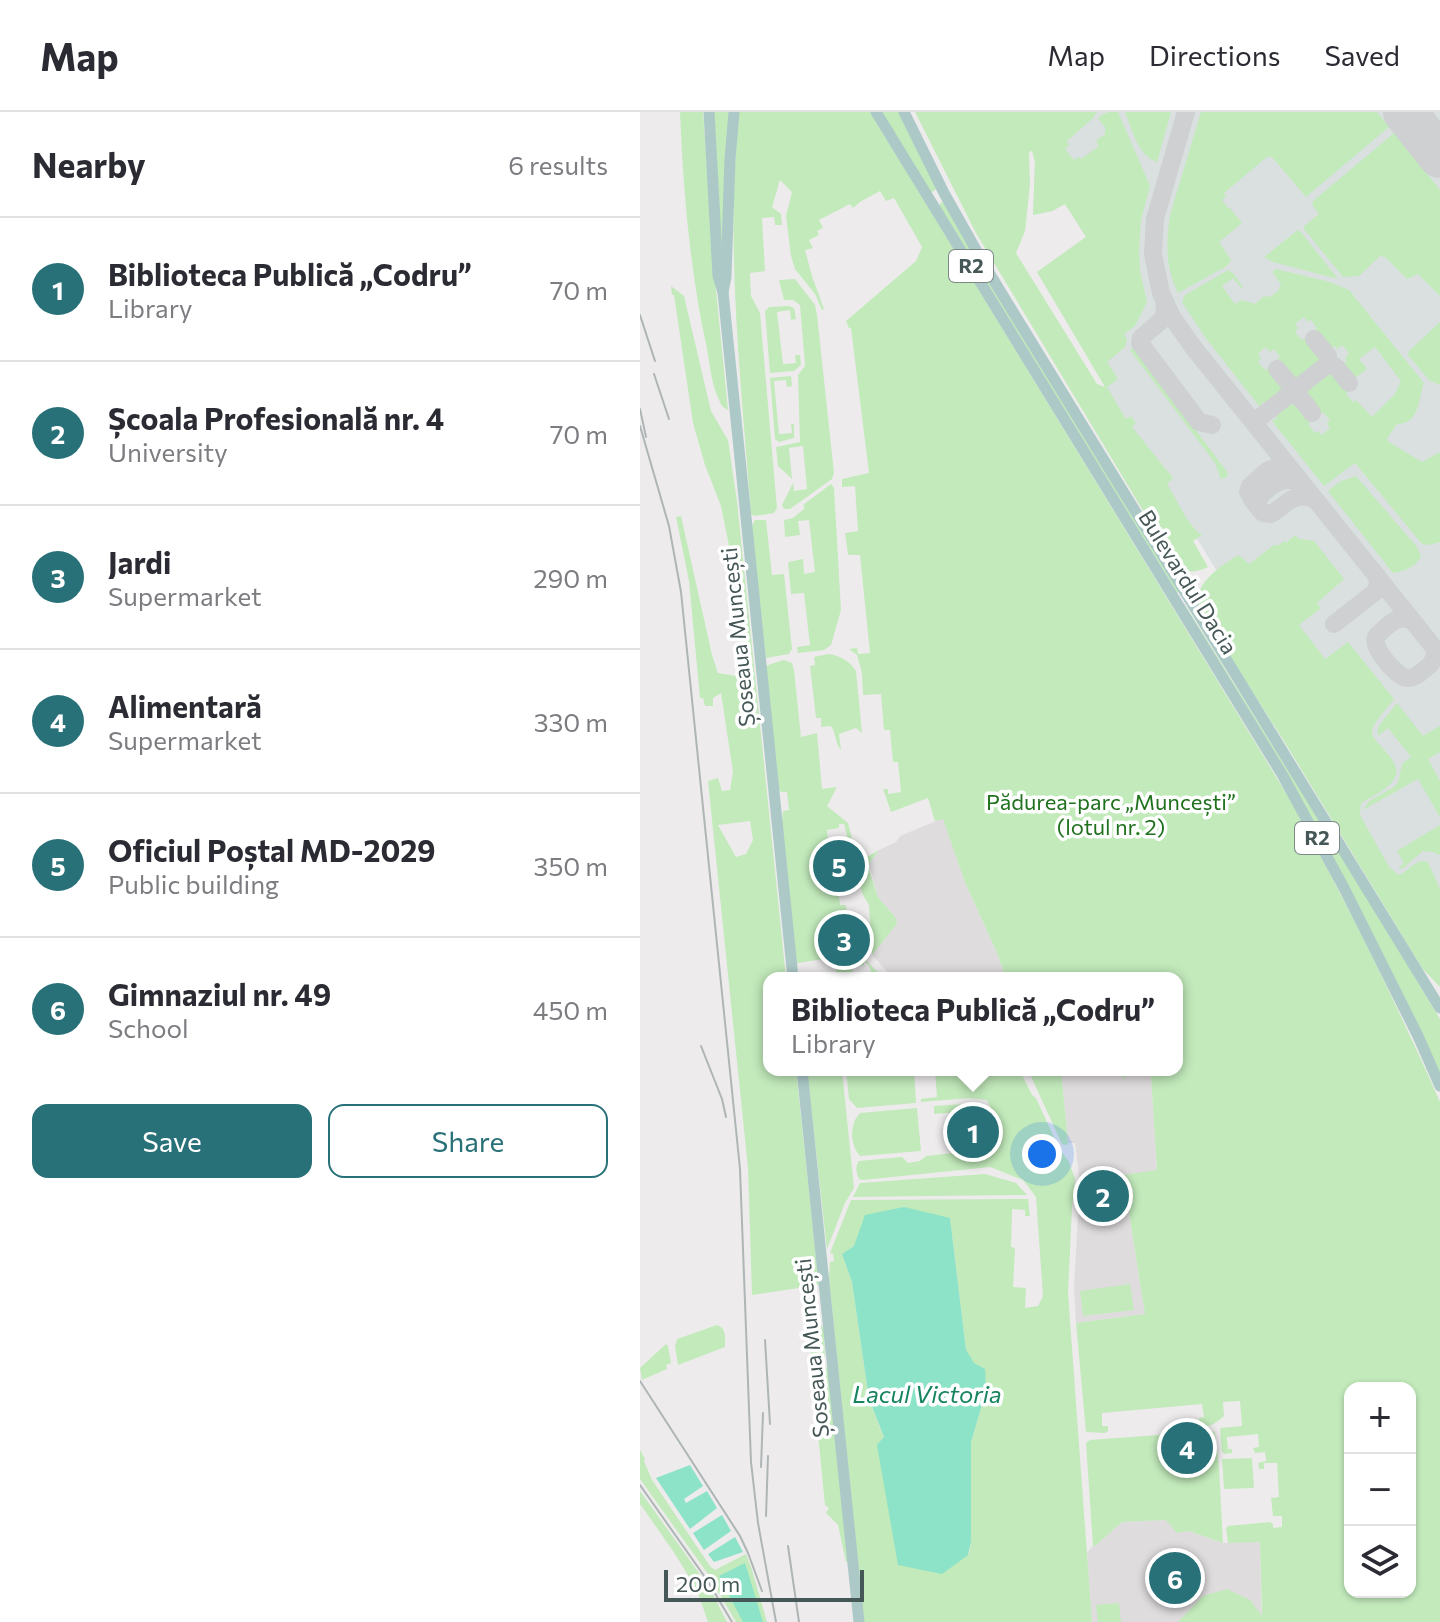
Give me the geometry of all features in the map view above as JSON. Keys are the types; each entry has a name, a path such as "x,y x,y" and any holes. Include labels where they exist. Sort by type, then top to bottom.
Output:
{"main road":[{"name":"Șoseaua Muncești","path":"709,112 718,276 723,292 792,972"},
{"name":"Șoseaua Muncești","path":"723,292 734,112"},
{"name":"Bulevardul Dacia","path":"876,112 1440,1008"},
{"name":"Bulevardul Dacia","path":"904,112 944,193 988,271 1283,776 1344,888 1440,1086"},
{"path":"931,200 944,193"},
{"name":"Șoseaua Muncești","path":"803,1076 859,1622"}],"shaded area":[{"path":"1031,112 1440,112 1440,900 1407,904 1216,570 1037,272 1086,237 1065,204 1033,215 1035,162"},
{"path":"943,818 964,880 1004,972 888,972 872,955 897,924 896,918 878,897 869,864 879,850 896,842 900,836"},
{"path":"1062,1076 1151,1076 1157,1171 1123,1175 1145,1314 1076,1323 1074,1287 1080,1181 1075,1143 1068,1143"},
{"path":"1167,1520 1223,1543 1260,1541 1263,1622 1092,1622 1087,1553 1122,1522"}],"green space":[{"path":"680,112 703,112 728,410 721,405 713,383 696,290 685,201"},
{"path":"712,112 730,112 723,249 721,249"},
{"name":"Pădurea-parc „Muncești” (lotul nr. 2)","path":"739,112 870,112 1289,798 1329,873 1387,986 1440,1102 1440,1622 1178,1622 1203,1596 1227,1589 1250,1600 1262,1616 1260,1542 1228,1543 1226,1528 1270,1522 1273,1528 1282,1527 1282,1516 1273,1516 1271,1498 1279,1497 1277,1463 1264,1463 1264,1469 1259,1469 1258,1463 1266,1461 1265,1452 1255,1453 1253,1448 1259,1447 1258,1434 1227,1437 1228,1449 1232,1449 1232,1453 1222,1452 1220,1428 1242,1426 1240,1401 1223,1402 1224,1416 1207,1426 1200,1425 1199,1418 1204,1417 1202,1404 1102,1413 1102,1426 1108,1426 1108,1431 1086,1432 1076,1323 1145,1314 1123,1175 1157,1170 1151,1076 1183,1076 1183,972 1004,972 964,880 943,819 935,821 928,798 891,812 883,789 888,789 888,794 901,792 898,762 893,762 890,730 884,730 881,694 863,695 857,655 849,649 857,648 858,654 870,653 860,555 848,555 845,533 858,531 855,486 842,487 842,479 869,473 851,328 846,321 916,261 922,247 894,198 886,201 880,191 853,208 850,204 819,220 823,228 817,231 819,235 809,240 813,248 805,250 822,310 815,294 795,269 786,216 792,192 780,180 772,207 781,214 782,225 775,225 774,217 762,218 765,271 750,273 751,296 760,313 777,508 774,513 755,516 751,514 734,263"},
{"path":"881,112 899,112 937,189 930,193"},
{"path":"915,112 1097,112 1067,141 1069,145 1065,149 1074,160 1081,159 1099,146 1096,141 1105,134 1105,127 1098,119 1106,113 1118,112 1150,186 1141,220 1139,249 1147,302 1135,326 1124,334 1127,340 1125,347 1107,362 1118,379 1107,387 1126,419 1131,416 1136,423 1132,427 1173,478 1167,484 1187,519 1202,535 1193,541 1208,567 1190,571 1174,562 976,233","holes":["1032,151 1035,162 1033,215 1065,204 1086,237 1037,272 1105,387 1097,384 1016,253 1025,231 1030,185 1029,152"]},
{"path":"1125,112 1171,112 1157,162 1140,148"},
{"path":"1201,112 1377,112 1389,127 1306,197 1272,157 1267,157 1224,193 1226,196 1222,200 1242,223 1219,242 1231,260 1227,266 1178,293 1168,254 1170,215"},
{"path":"1394,133 1440,190 1440,296 1418,274 1407,279 1385,257 1380,256 1359,276 1343,277 1304,229 1319,214 1312,202"},
{"path":"941,202 946,204 1179,591 1177,593 939,206"},
{"path":"1298,230 1301,232 1338,279 1264,257"},
{"path":"1276,269 1330,282 1349,290 1424,383 1414,415 1405,423 1397,424 1387,439 1422,462 1440,452 1440,542 1422,544 1355,463 1324,486 1272,421 1277,418 1274,414 1278,409 1293,399 1309,415 1311,421 1308,424 1315,433 1318,431 1322,435 1330,428 1327,423 1330,420 1323,412 1320,414 1315,410 1303,392 1331,369 1347,385 1345,387 1349,391 1346,394 1372,417 1395,394 1401,381 1375,347 1359,359 1367,369 1352,380 1341,366 1347,361 1345,358 1349,353 1342,345 1337,349 1334,346 1329,351 1317,337 1317,328 1304,317 1295,324 1298,328 1295,332 1302,340 1311,341 1324,360 1295,383 1279,367 1281,365 1277,360 1280,357 1274,349 1270,352 1265,347 1258,354 1261,358 1258,362 1265,370 1273,371 1286,390 1273,403 1267,405 1264,402 1259,406 1182,302 1185,295 1228,270 1243,287 1233,278 1222,286 1235,304 1242,300 1255,304 1264,296 1270,297 1278,291 1281,284 1272,272"},
{"path":"795,279 815,305 834,473 832,479 790,509 784,509 782,505 793,483 794,491 807,489 803,446 789,448 792,479 778,466 776,447 800,442 798,375 805,366 800,305 793,300 784,300 779,280"},
{"path":"671,286 684,296 711,411 728,440 737,501 785,972 763,972 763,1076 797,1076 819,1285 752,1295 748,1168 708,781 718,778 722,791 730,790 733,772 721,693 713,698 713,706 705,706 703,698 700,698 689,581 676,517 681,516 718,673 737,676 751,673 721,506 693,423","holes":["750,821 753,840 746,854 736,857 718,825"]},
{"path":"769,307 794,308 796,319 791,320 790,310 777,312 783,364 796,363 795,355 800,355 801,365 794,371 770,373 765,311"},
{"path":"1440,322 1440,385 1429,380 1408,355"},
{"path":"1132,348 1228,473 1227,477 1221,479 1215,463 1130,350"},
{"path":"791,376 792,386 787,387 786,380 774,381 779,434 792,433 791,424 794,424 794,438 779,442 775,439 770,378"},
{"path":"1356,476 1417,547 1421,556 1410,568 1393,573 1328,491 1341,481"},
{"path":"831,484 834,488 841,610 831,645 824,650 798,653 797,647 810,645 804,593 791,594 788,562 803,559 804,574 815,572 809,520 798,521 800,535 785,537 784,520 793,518 805,508 803,505"},
{"path":"755,520 766,520 772,575 784,574 792,649 789,654 766,658 751,527"},
{"path":"1295,535 1299,539 1314,541 1344,579 1317,603 1321,608 1299,625 1325,659 1348,642 1394,699 1372,731 1394,763 1395,776 1387,787 1361,803 1360,815 1389,867 1399,875 1423,861 1432,870 1440,890 1440,987 1422,968 1198,606 1204,583 1223,565 1236,556 1249,564 1274,545 1286,543"},
{"path":"1182,600 1440,1019 1440,1076 1402,994"},
{"path":"828,654 844,659 856,671 862,733 856,728 839,734 841,750 831,726 821,727 821,718 816,718 810,666 815,665 814,657"},
{"path":"784,660 792,663 794,670 801,737 817,733 822,789 837,787 827,806 848,823 858,862 879,850 869,869 878,897 896,918 897,924 872,955 869,905 862,893 844,824 839,824 839,828 827,830 831,865 835,865 840,905 846,905 848,928 830,930 833,956 830,958 798,963 795,960 782,823 783,811 789,810 787,792 778,789 765,666"},
{"path":"1397,703 1423,736 1440,726 1440,752 1428,759 1440,781 1440,817 1418,779 1363,810 1369,801 1394,787 1402,764 1411,757 1388,728 1378,736 1378,727"},
{"path":"1440,825 1440,855 1423,851 1402,869 1399,867 1404,863 1397,851"},
{"path":"865,959 877,972 871,972 864,962 864,965 852,967 852,972 836,972 835,961"},
{"path":"808,1076 843,1076 854,1188 827,1249"},
{"path":"847,1076 914,1076 916,1103 857,1108 849,1099"},
{"path":"935,1076 1022,1076 1075,1179 1068,1293 1092,1622 864,1622 829,1278 830,1262 834,1261 830,1253 851,1200 1028,1199 1030,1216 1025,1216 1025,1210 1012,1209 1011,1247 1015,1248 1013,1287 1026,1288 1025,1308 1038,1306 1043,1296 1036,1197 1023,1180 990,1167 859,1179 856,1170 859,1161 902,1157 908,1163 920,1161 926,1156 995,1148 992,1111 987,1100 970,1098 921,1102 921,1099 937,1097","holes":["950,1218 966,1350 986,1391 971,1442 969,1554 884,1438 869,1399 852,1282 842,1254 854,1246"]},
{"path":"1031,1076 1062,1076 1068,1143 1062,1144"},
{"path":"979,1103 986,1108 986,1119 972,1120 971,1111 934,1114 934,1106"},
{"path":"917,1108 921,1151 860,1156 852,1134 860,1113"},
{"path":"985,1174 1016,1183 1027,1195 853,1197 860,1183"},
{"path":"1130,1284 1134,1310 1083,1316 1080,1291"},
{"path":"807,1298 816,1299 818,1319 824,1330 825,1358 813,1378"},
{"path":"717,1325 724,1331 725,1347 678,1365 677,1339"},
{"path":"666,1344 671,1363 666,1365 667,1369 642,1380 640,1368"},
{"path":"823,1367 828,1370 849,1561 846,1562 838,1525 826,1513 829,1508 825,1505 814,1394"},
{"path":"1213,1431 1219,1466 1223,1543 1189,1531 1177,1533 1166,1520 1122,1522 1093,1546 1086,1443 1090,1440"},
{"path":"640,1450 652,1480 710,1566 715,1570 746,1554 767,1622 736,1622 708,1574 640,1479"},
{"path":"1252,1458 1254,1488 1224,1489 1222,1459"},
{"path":"640,1491 709,1587 727,1622 708,1622 697,1590 640,1505"},
{"path":"1119,1603 1121,1622 1098,1622 1096,1605"}],"water":[{"name":"Lacul Victoria","path":"904,1207 950,1218 966,1350 974,1363 985,1369 986,1391 971,1442 971,1542 968,1555 942,1574 898,1565 877,1445 884,1437 869,1399 852,1282 842,1254 854,1246 865,1215"},
{"path":"690,1465 703,1486 684,1499 686,1503 707,1491 717,1508 690,1529 656,1478"},
{"path":"722,1515 731,1531 704,1550 693,1533"},
{"path":"735,1537 743,1552 714,1562 708,1554"},
{"path":"745,1563 763,1622 743,1622 719,1576"}],"taxiway":[{"path":"1186,112 1155,219 1153,254 1161,293 1172,317 1440,655"},
{"path":"1165,303 1164,318 1141,338 1140,343 1199,422 1212,425"},
{"path":"1314,339 1328,356 1328,364"},
{"path":"1328,364 1337,368 1349,383"},
{"path":"1254,422 1328,364"},
{"path":"1277,369 1290,385 1290,394"},
{"path":"1289,395 1300,398 1312,413"},
{"path":"1293,472 1284,468 1267,471 1250,486 1248,492 1253,501 1263,513 1271,514 1296,497 1316,500"},
{"path":"1260,510 1258,499 1273,485 1284,480 1303,484"},
{"path":"1334,624 1375,592 1377,576"},
{"path":"1412,620 1397,620 1376,636 1377,648 1386,662 1404,677 1411,678 1430,665 1435,649"}],"runway":[{"path":"1405,112 1440,156"}],"railway":[{"path":"640,315 655,361"},
{"path":"654,374 669,419"},
{"path":"640,409 646,437"},
{"path":"640,426 669,526 681,592 740,1169 751,1462 758,1523 776,1622"},
{"path":"701,1046 726,1117"},
{"path":"765,1340 770,1424"},
{"path":"640,1381 740,1536 762,1591"},
{"path":"761,1467 763,1413"},
{"path":"766,1516 768,1456"},
{"path":"640,1485 707,1580 732,1622"},
{"path":"788,1546 799,1622"}],"place":[{"name":"Oficiul Poștal MD-2029","path":"839,866"},
{"name":"Jardi","path":"844,940"},
{"name":"Biblioteca Publică „Codru”","path":"973,1132"},
{"name":"Școala Profesională nr. 4","path":"1103,1196"},
{"name":"Alimentară","path":"1187,1448"},
{"name":"Gimnaziul nr. 49","path":"1175,1578"}]}
